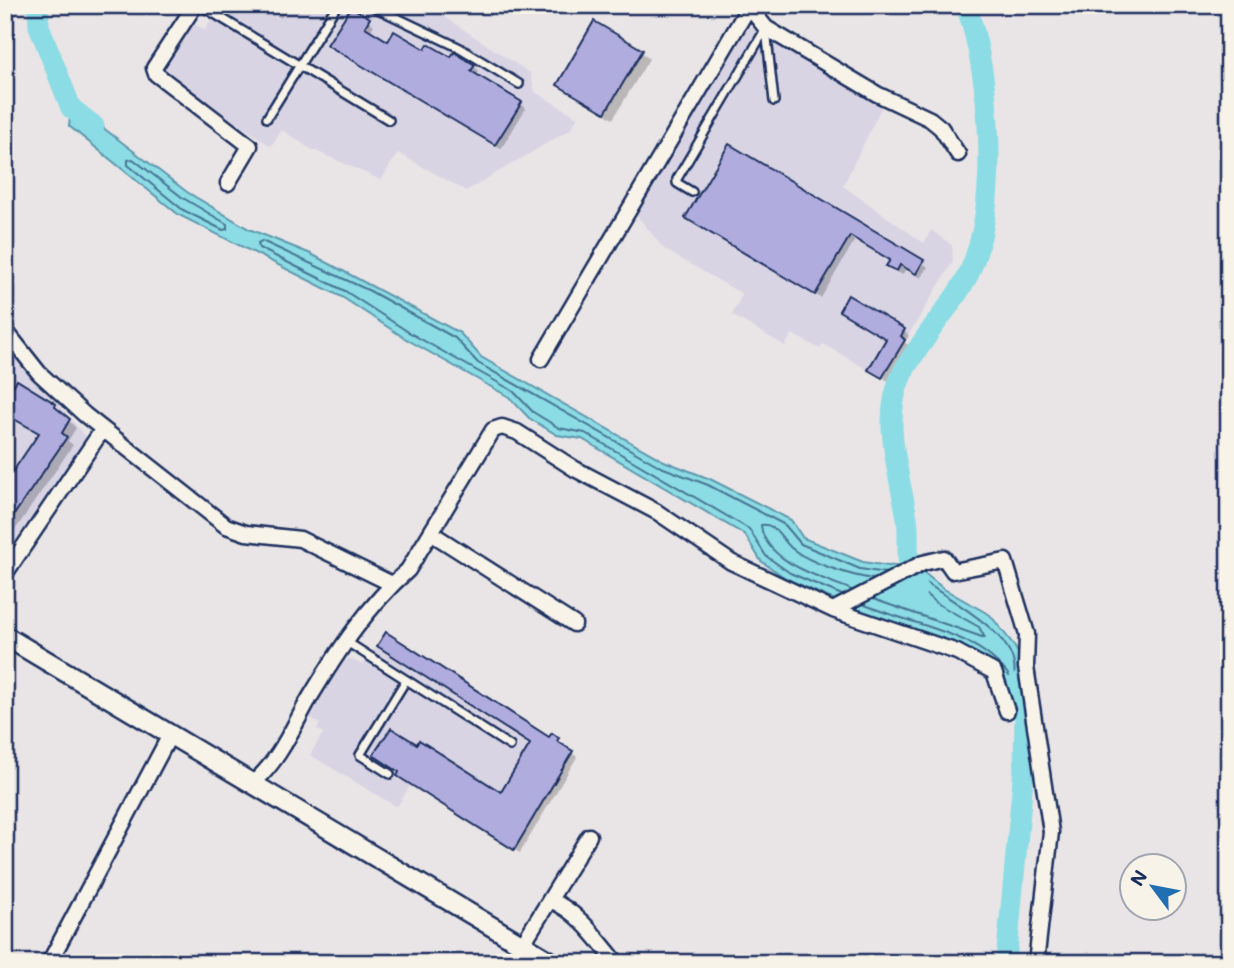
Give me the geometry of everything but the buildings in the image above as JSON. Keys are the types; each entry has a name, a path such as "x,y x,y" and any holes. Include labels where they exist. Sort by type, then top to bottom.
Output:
{"street":[{"path":"198,5 155,68 156,74 250,146 228,183"},
{"path":"541,359 749,6 766,29 877,94 930,119 941,128 958,154"},
{"path":"5,330 39,373 103,429 226,526 246,533 300,539 392,584"},
{"path":"253,784 270,769 311,697 347,642 392,584 408,570 493,430 502,427 517,432 575,469 657,512 731,562 837,608 957,652 995,672 1007,711"},
{"path":"5,573 103,429"},
{"path":"430,533 575,624"},
{"path":"837,608 922,564 944,558 953,571 1005,561 1027,634 1026,667 1051,832 1036,963"},
{"path":"5,636 553,963"},
{"path":"49,963 170,735"},
{"path":"522,945 589,836"},
{"path":"550,900 563,905 581,920 617,963"}],"lane":[{"path":"198,5 389,120"},
{"path":"267,117 337,5"},
{"path":"370,5 460,48 519,84"},
{"path":"766,29 774,101"},
{"path":"692,192 677,183 677,179 766,29"},
{"path":"347,642 510,746"},
{"path":"390,774 360,755 407,680"}],"shaded area":[{"path":"220,5 426,5 530,73 535,92 578,117 571,129 466,191 398,153 381,180 309,148 282,130 271,146 162,73 161,69 191,22 205,30"},
{"path":"745,24 884,102 843,186 924,243 931,230 952,245 953,262 882,378 823,344 820,349 792,334 785,346 732,315 742,294 664,249 634,212"},
{"path":"5,342 87,438 5,555"},
{"path":"386,632 548,737 552,733 559,738 558,741 573,751 514,850 411,784 397,807 310,755 323,733 317,729 320,724 306,715 337,665 349,658 363,665"}],"water":[{"path":"71,108 85,114 187,192 249,229 311,254 460,333 481,357 664,461 710,479 791,520 803,538 863,562 888,566 913,564 944,589 990,615 1013,644 1021,658 1025,711 992,665 959,644 884,622 787,579 761,561 745,535 582,439 557,435 529,418 509,397 406,339 342,297 179,215 69,126"}],"waterway":[{"path":"38,5 39,26 71,108 94,126"},
{"path":"918,588 910,572 907,518 893,445 893,408 896,390 905,368 966,280 986,210 989,175 986,102 975,34 966,5"},
{"path":"1006,963 1024,768 1025,711 1018,683"}]}
